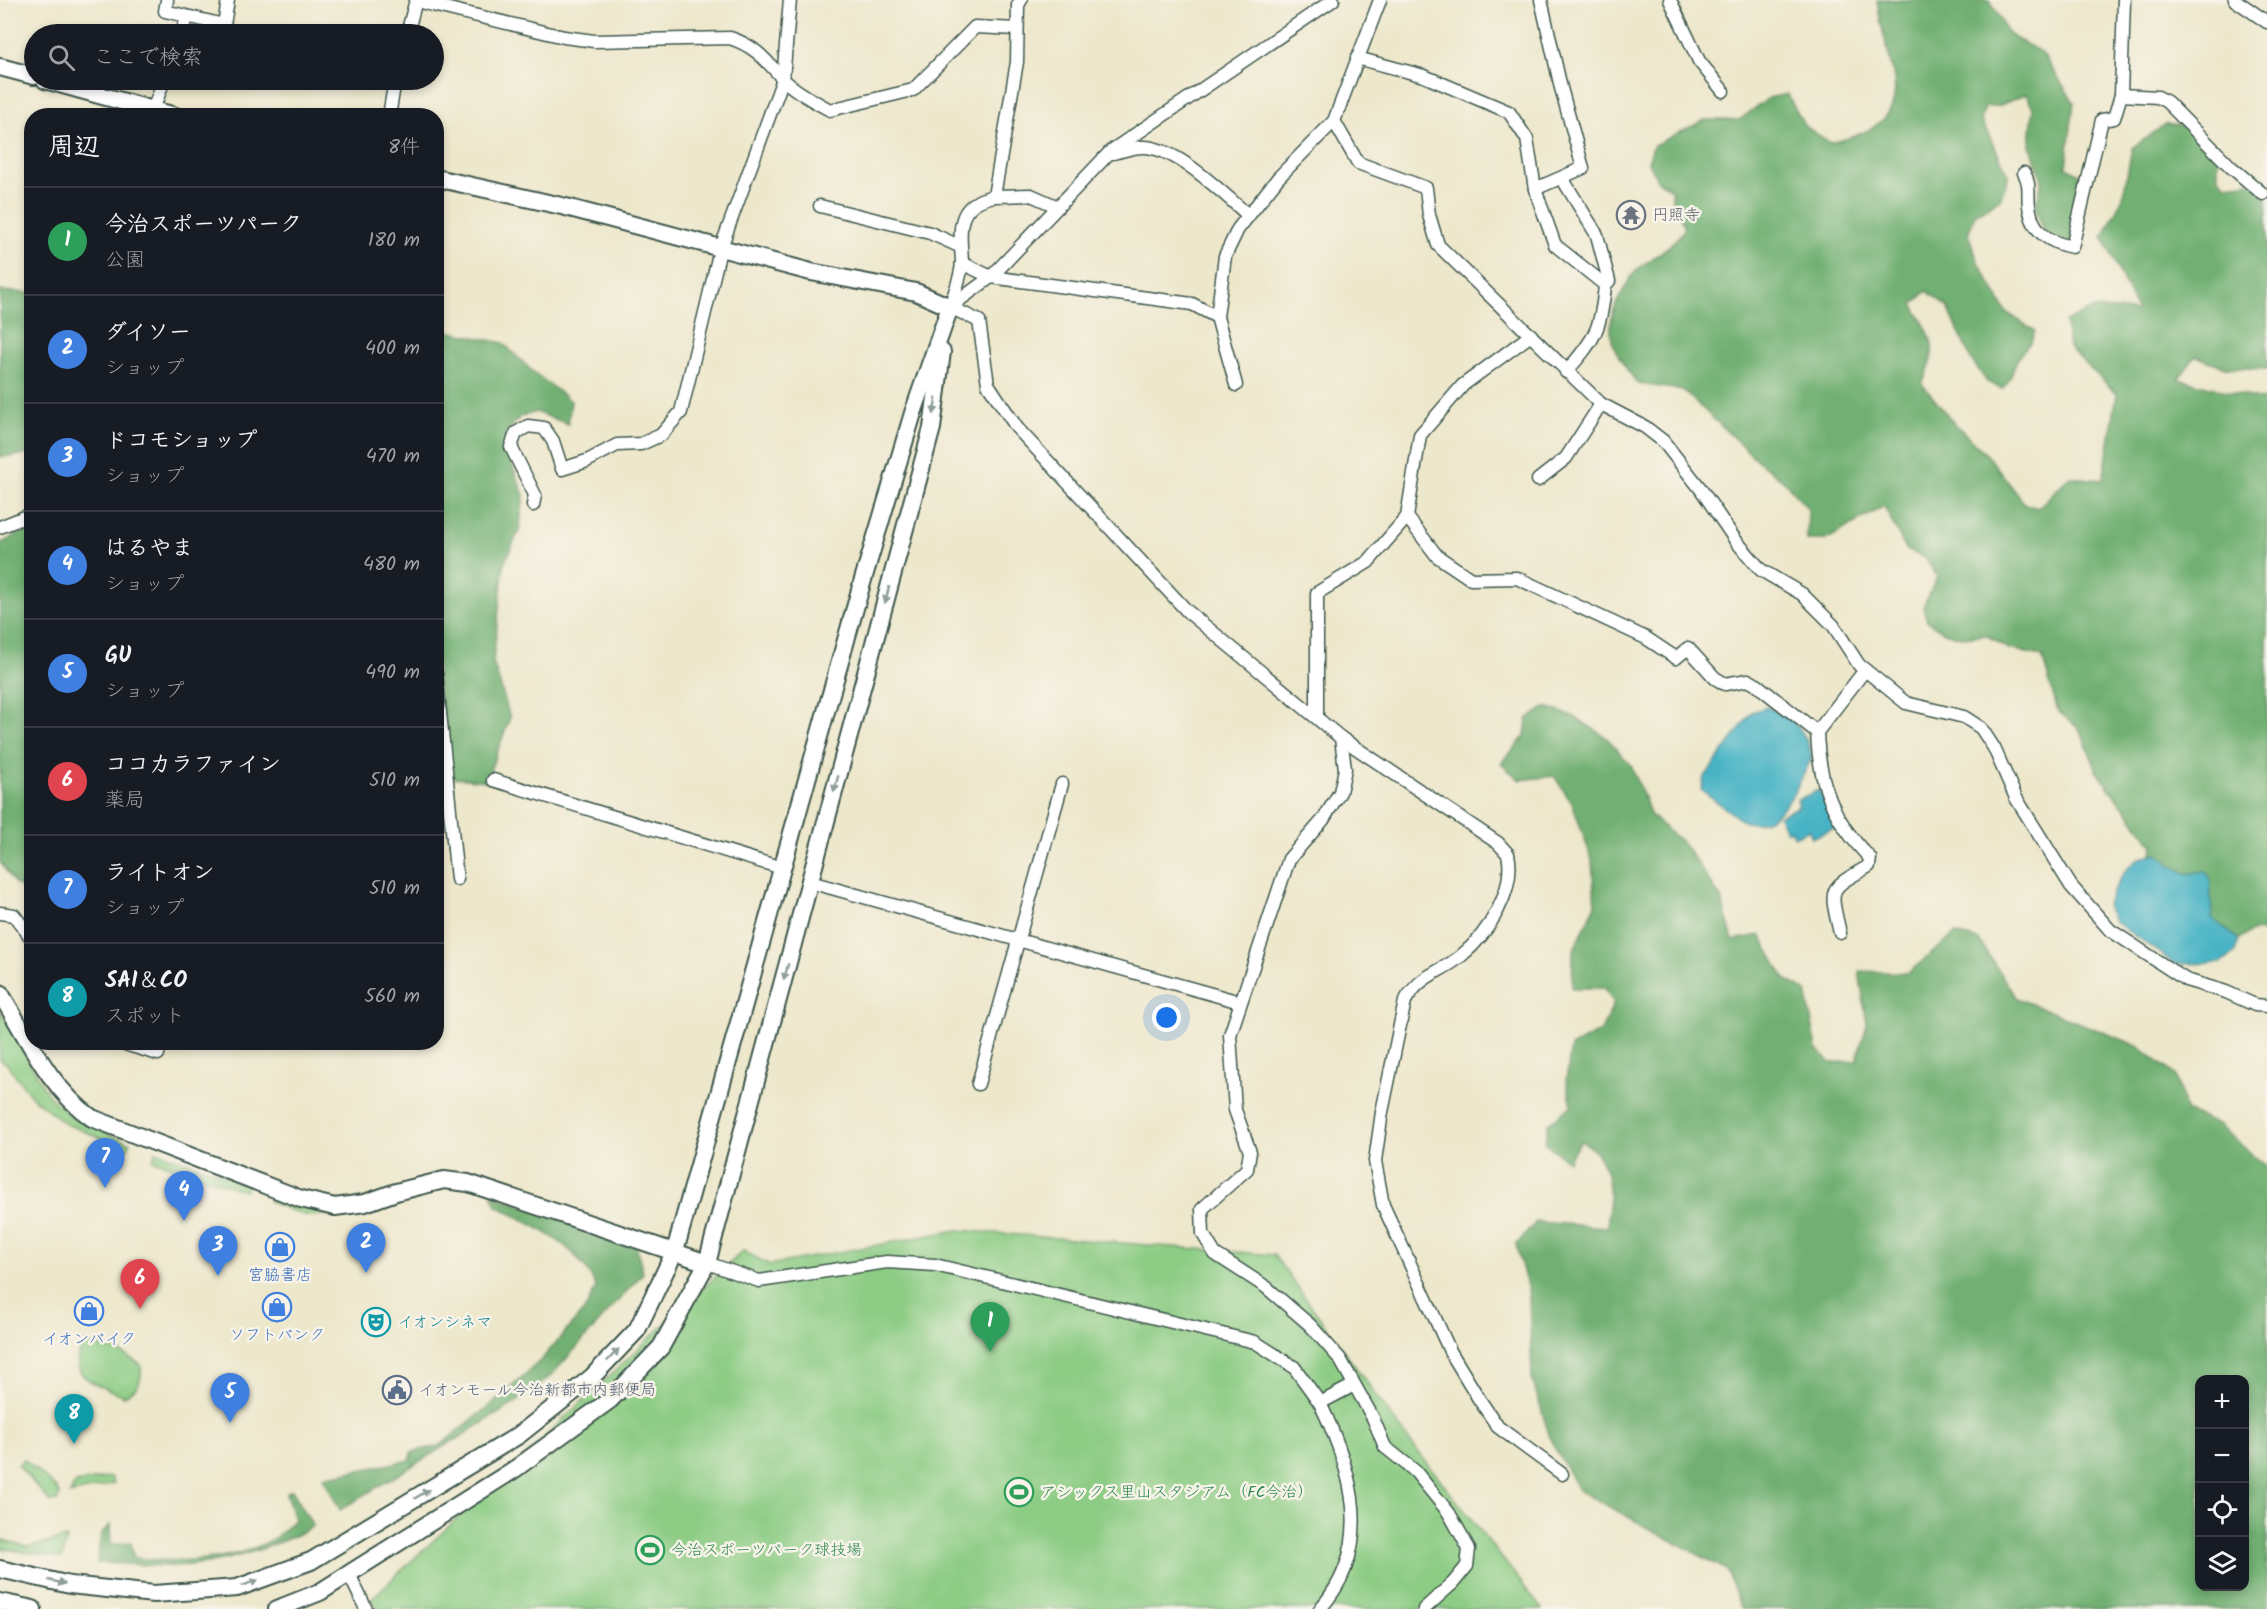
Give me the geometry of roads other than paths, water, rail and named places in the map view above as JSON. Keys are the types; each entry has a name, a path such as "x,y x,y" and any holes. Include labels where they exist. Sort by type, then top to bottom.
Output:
{"street":[{"path":"167,0 165,11 187,19 218,24"},
{"path":"224,24 228,0"},
{"path":"410,24 416,0 564,37 594,41 730,38 748,43 769,60 783,79 830,110 913,90 975,27 1017,29"},
{"path":"533,505 535,495 511,447 516,433 528,426 544,428 553,441 562,469 587,461 617,445 641,444 661,435 681,412 720,250 783,79 790,0"},
{"path":"994,196 1017,62 1017,29 1021,0"},
{"path":"277,1609 320,1592 515,1469 610,1400 661,1347 707,1263 932,428 950,307 991,277 1056,206 1108,154 1333,0"},
{"path":"1236,385 1217,317 1225,256 1248,215 1278,178 1334,121 1380,0"},
{"path":"1535,189 1583,168 1561,88 1541,0"},
{"path":"1670,0 1699,61 1723,91"},
{"path":"2024,173 2029,182 2030,212 2039,230 2053,243 2072,246 2102,120 2114,118 2121,95 2124,0"},
{"path":"2235,0 2267,22"},
{"path":"185,24 187,19"},
{"path":"1357,58 1424,76 1509,112 1527,139 1535,189 1555,245 1605,285"},
{"path":"0,67 24,73"},
{"path":"81,90 146,108"},
{"path":"154,108 160,90"},
{"path":"390,108 393,90"},
{"path":"2121,95 2158,97 2167,102 2224,156 2231,167 2263,195"},
{"path":"1334,121 1358,163 1426,188 1429,215 1438,245 1601,404 1645,427 1663,441 1700,488 1736,541 1761,570 1803,594 1833,625 1859,665 1906,703 1965,717 1982,728 1994,748 2016,798 2071,886 2110,930 2186,980 2226,992 2255,1005 2267,1006"},
{"path":"1108,154 1144,146 1164,151 1183,162 1248,215"},
{"path":"1562,178 1597,235 1609,281 1605,285 1603,310 1593,341 1566,372"},
{"path":"444,180 566,207 720,250 811,272 916,292 979,321 988,384 1017,428 1188,611 1341,738 1498,843 1508,854 1507,882 1495,916 1461,956 1414,986 1404,1001 1382,1112 1375,1161 1383,1205 1450,1351 1498,1427 1562,1474"},
{"path":"0,1569 70,1585 154,1593 237,1588 311,1561 519,1435 592,1377 637,1330 675,1251 862,583 913,413 950,307 962,263 959,246 964,215 978,199 994,196 1031,195 1056,206"},
{"path":"820,206 930,233 959,246"},
{"path":"962,263 991,277 1192,304 1217,317"},
{"path":"1317,716 1317,593 1368,562 1407,517 1420,435 1463,385 1531,335"},
{"path":"1538,480 1566,458 1601,404"},
{"path":"0,527 24,517"},
{"path":"1407,517 1437,556 1471,579 1517,578 1646,638 1676,658 1688,648 1715,678 1725,684 1748,680 1817,732"},
{"path":"1840,933 1831,897 1836,885 1869,866 1870,858 1848,837 1834,812 1818,765 1817,732 1865,670"},
{"path":"1341,738 1345,769 1340,792 1323,820 1289,859 1230,1035 1235,1110 1250,1152 1247,1169 1202,1209 1203,1234 1215,1254 1266,1287 1310,1325 1340,1359 1385,1447 1415,1471 1449,1513 1469,1549 1467,1566 1453,1583 1424,1609"},
{"path":"444,748 458,879"},
{"path":"493,780 782,868"},
{"path":"978,1084 1062,784"},
{"path":"810,882 1240,1002"},
{"path":"0,913 14,915 24,928"},
{"path":"0,993 24,1031"},
{"path":"36,1050 60,1088 85,1114 301,1199 335,1207 365,1203 396,1192 444,1180 468,1183 759,1281 887,1262 935,1264 1255,1342 1294,1367 1320,1403 1348,1468 1353,1509 1348,1559 1334,1592 1320,1609"},
{"path":"145,1050 158,1054 159,1050"},
{"path":"1320,1403 1354,1385"},
{"path":"349,1574 366,1609"},
{"path":"0,1602 33,1609"}],"water":[{"path":"1767,707 1784,715 1797,726 1807,740 1812,758 1786,805 1770,818 1749,823 1740,820 1701,790 1704,778 1752,712"},
{"path":"1819,790 1837,827 1812,838 1809,830 1794,837 1790,829 1786,831 1779,816 1799,806 1797,800"},
{"path":"2158,853 2169,864 2187,874 2205,871 2210,878 2212,918 2239,940 2234,954 2222,963 2175,964 2115,922 2106,905 2120,879 2139,859"}],"place":[{"name":"円照寺","path":"1631,215"},
{"name":"ライトオン","path":"105,1188"},
{"name":"はるやま","path":"184,1221"},
{"name":"宮脇書店","path":"280,1247"},
{"name":"ダイソー","path":"366,1273"},
{"name":"ドコモショップ","path":"218,1276"},
{"name":"ソフトバンク","path":"277,1307"},
{"name":"ココカラファイン","path":"140,1309"},
{"name":"イオンバイク","path":"89,1311"},
{"name":"イオンシネマ","path":"376,1322"},
{"name":"今治スポーツパーク","path":"990,1352"},
{"name":"イオンモール今治新都市内郵便局","path":"397,1390"},
{"name":"GU","path":"230,1423"},
{"name":"SAI＆CO","path":"74,1444"},
{"name":"アシックス里山スタジアム（FC今治）","path":"1019,1492"},
{"name":"今治スポーツパーク球技場","path":"650,1550"}]}
